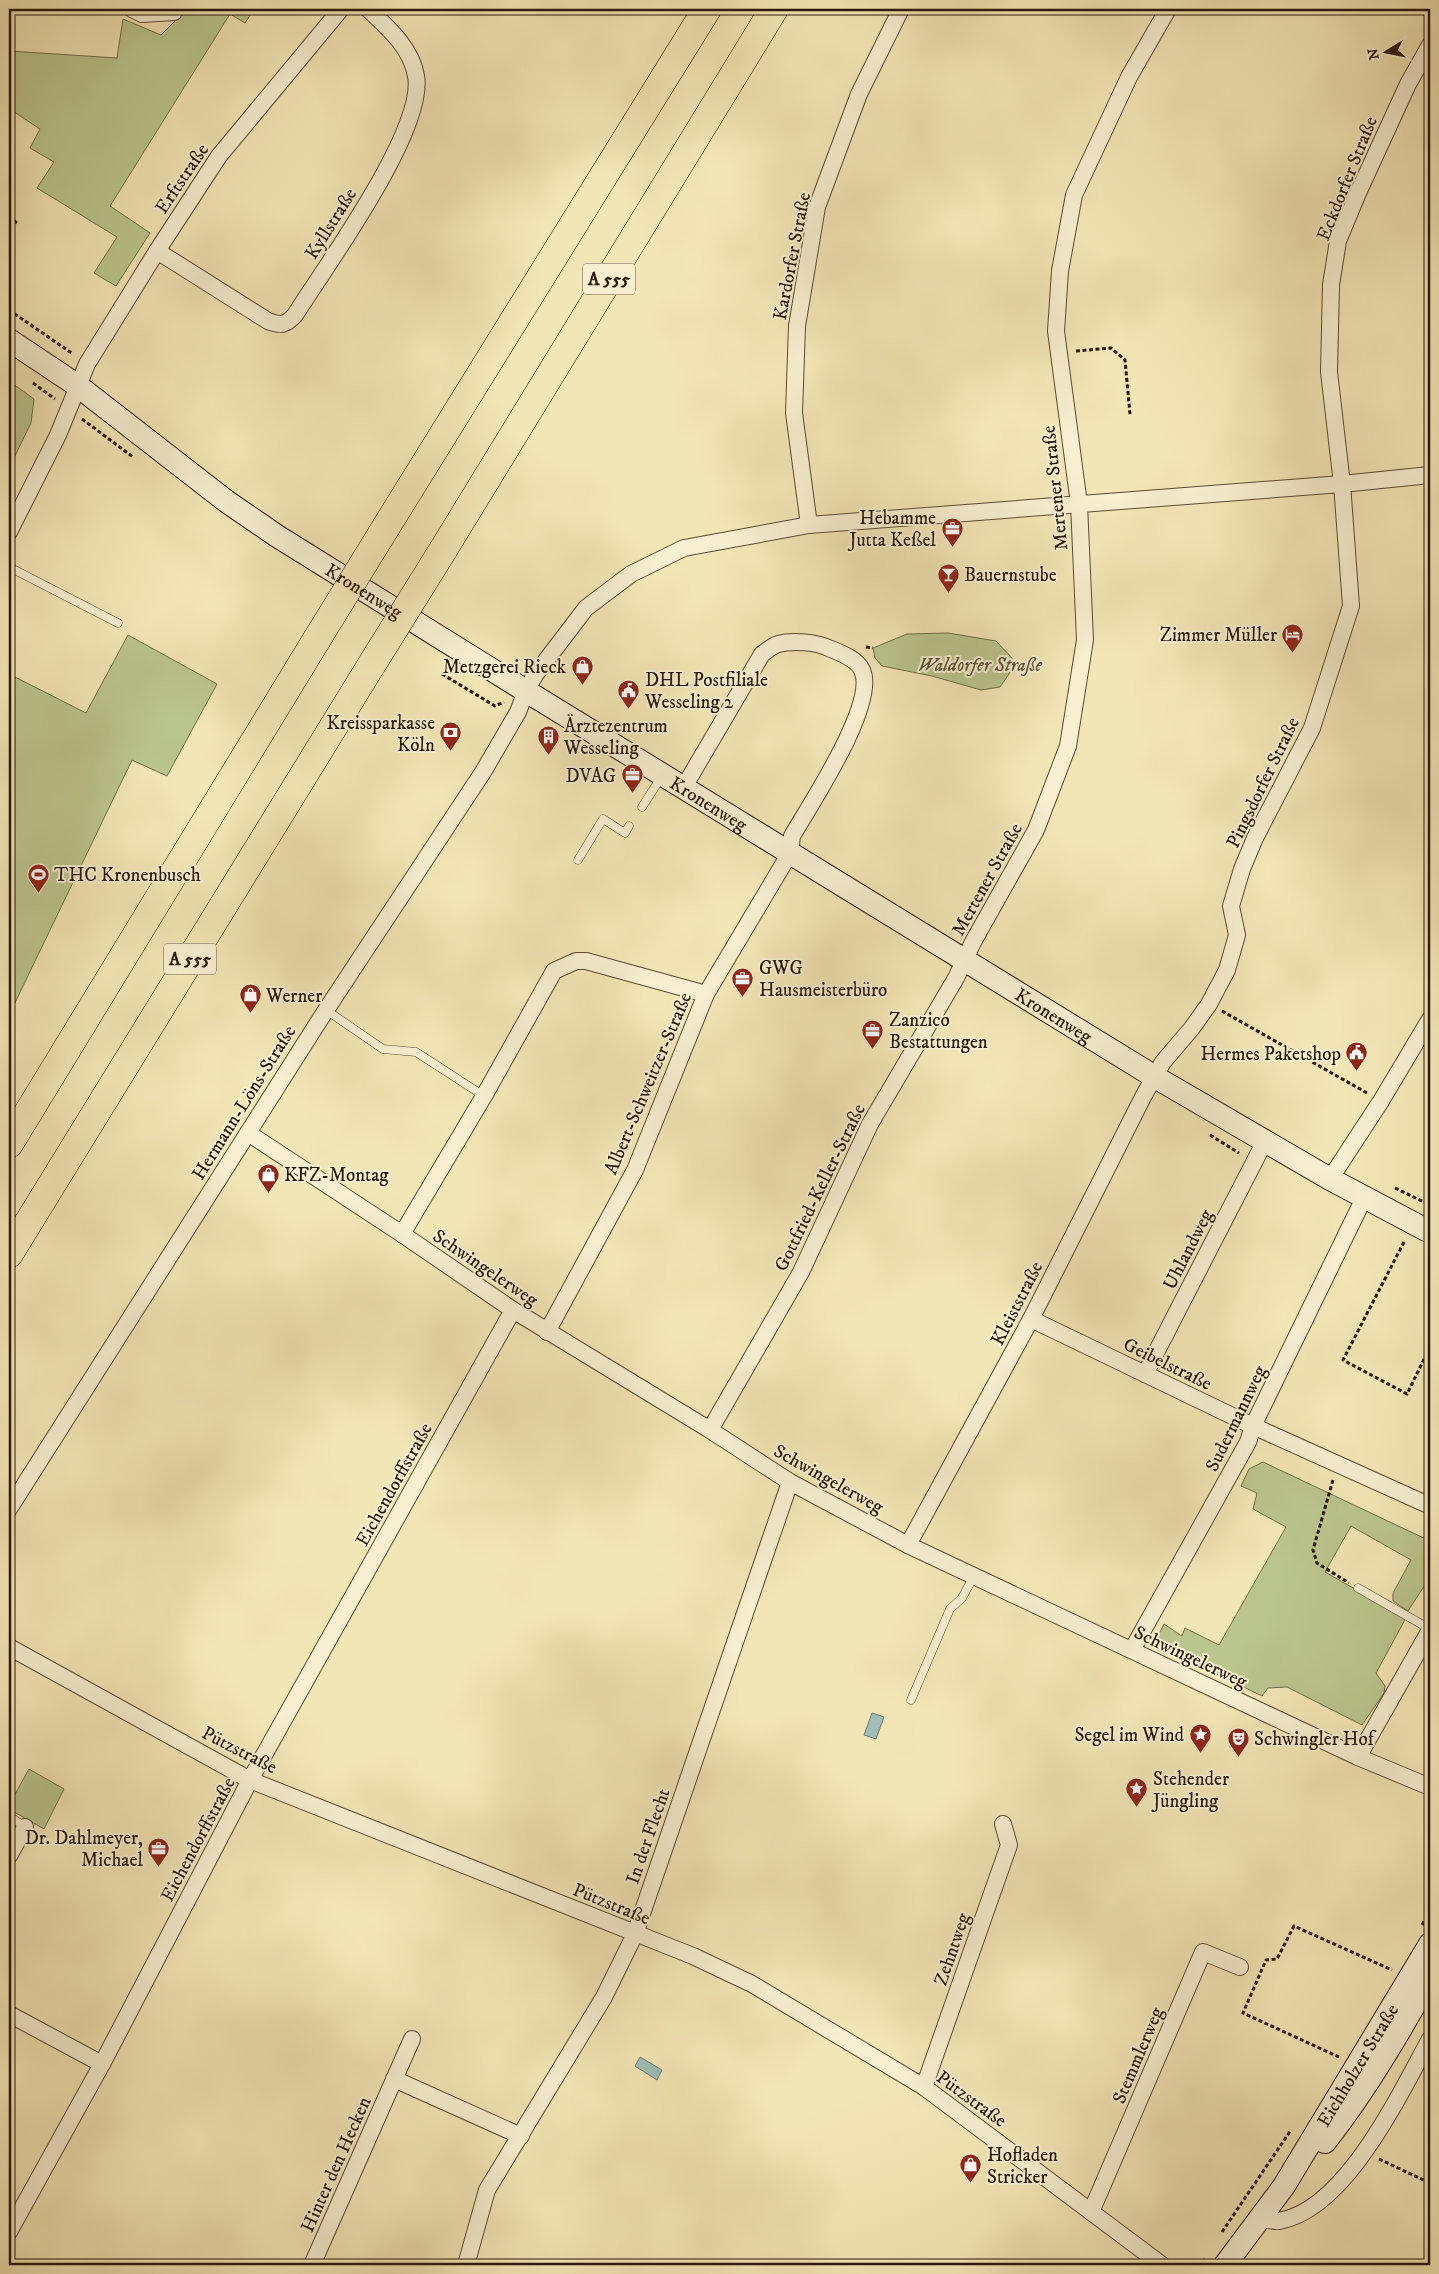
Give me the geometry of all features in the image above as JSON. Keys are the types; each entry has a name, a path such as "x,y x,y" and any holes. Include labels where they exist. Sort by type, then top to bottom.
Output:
{"highway":[{"name":"A 555","path":"9,1144 317,639 707,9"},
{"name":"A 555","path":"9,1254 774,9"}],"street":[{"path":"132,9 142,14 174,12"},
{"name":"Erftstraße","path":"9,532 58,435 87,364 156,251 219,156 341,9"},
{"name":"Kyllstraße","path":"156,251 268,321 279,325 287,323 295,314 370,197 402,140 413,109 416,76 410,57 403,44 368,9"},
{"name":"Kardorfer Straße","path":"809,525 794,413 797,326 817,207 859,94 901,9"},
{"name":"Mertener Straße","path":"965,961 973,942 1036,830 1068,746 1086,640 1079,504 1056,331 1060,271 1074,195 1130,77 1168,9"},
{"name":"Eckdorfer Straße","path":"1342,484 1329,372 1331,285 1338,241 1404,93 1430,45"},
{"name":"Kronenweg","path":"9,340 78,386 240,511 526,691 1155,1077 1330,1179 1430,1232"},
{"path":"526,691 586,608 631,574 684,548 809,525 1342,484 1430,475"},
{"name":"Pingsdorfer Straße","path":"1155,1077 1163,1062 1192,1028 1209,1004 1227,970 1237,935 1231,906 1242,869 1255,838 1312,728 1351,606 1342,484"},
{"name":"Albert-Schweitzer-Straße","path":"547,1332 635,1170 706,994 790,853 792,836 855,724 864,690 862,670 847,655 828,647 801,642 777,644 762,654 684,787"},
{"name":"Hermann-Löns-Straße","path":"9,1509 326,1010 484,772 518,712 526,691"},
{"path":"402,1234 484,1096 554,971 566,964 586,961 706,994"},
{"name":"Gottfried-Keller-Straße","path":"710,1430 801,1272 870,1124 965,961"},
{"path":"1330,1179 1430,1019"},
{"name":"Kleiststraße","path":"908,1545 1031,1319 1155,1077"},
{"name":"Schwingelerweg","path":"248,1132 547,1332 710,1430 790,1482 908,1545 1358,1757 1430,1787"},
{"name":"Uhlandweg","path":"1145,1374 1265,1141"},
{"name":"Sudermannweg","path":"1132,1650 1248,1442 1253,1426 1364,1198"},
{"name":"Eichendorffstraße","path":"9,2232 102,2064 250,1780 513,1310"},
{"name":"Geibelstraße","path":"1031,1319 1253,1426 1429,1502"},
{"name":"In der Flecht","path":"466,2265 487,2190 604,1997 635,1934 790,1482"},
{"path":"1358,1757 1430,1629"},
{"name":"Pützstraße","path":"9,1647 250,1780 693,1956 752,1984 924,2087 1162,2265"},
{"name":"Zehntweg","path":"924,2087 1009,1845 1003,1824"},
{"path":"9,1856 25,1827"},
{"name":"Eichholzer Straße","path":"1225,2265 1284,2186 1430,1944"},
{"name":"Stemmlerweg","path":"1091,2212 1203,1952 1240,1967"},
{"name":"Eichholzer Straße","path":"1284,2186 1321,2147 1348,2113 1411,2013 1430,1977"},
{"path":"9,2014 102,2064"},
{"name":"Hinter den Hecken","path":"312,2265 412,2039"},
{"path":"1260,2218 1278,2222 1304,2212 1332,2192 1364,2152 1430,2039"},
{"path":"394,2079 521,2136"}],"lane":[{"path":"9,567 118,623"},
{"path":"642,807 663,774"},
{"path":"578,860 603,819 625,833 629,826"},
{"path":"326,1010 383,1049 416,1052 484,1096"},
{"path":"911,1700 950,1609 962,1598 974,1576"},
{"path":"1358,1588 1430,1629"},
{"path":"9,1816 25,1827"}],"path":[{"path":"9,217 17,223"},
{"path":"1058,353 1111,348 1125,360 1130,414"},
{"path":"442,674 495,706 504,701"},
{"path":"1209,1004 1380,1101"},
{"path":"1404,1242 1343,1360 1407,1394 1430,1347"},
{"path":"1338,1464 1313,1550 1317,1563 1358,1588"},
{"path":"1346,2060 1243,2013 1266,1960 1277,1959 1294,1926 1397,1973"},
{"path":"1364,2152 1430,2183"}],"green space":[{"path":"187,9 254,9 245,23 230,14 110,206 150,233 116,286 94,273 117,237 37,188 54,162 30,148 40,129 11,110 9,112 9,51 117,58 123,19 161,35"},
{"path":"9,381 34,399 31,423 9,468"},
{"name":"Waldorfer Straße","path":"948,633 996,641 1012,658 1011,671 1000,687 981,690 932,676 882,666 875,658 873,648 907,634"},
{"name":"THC Kronenbusch","path":"128,635 217,684 167,776 132,760 11,1011 9,1010 9,674 86,713"},
{"path":"1263,1462 1430,1541 1430,1577 1408,1611 1393,1601 1393,1593 1411,1560 1351,1526 1325,1572 1406,1618 1376,1673 1385,1686 1384,1693 1362,1725 1287,1687 1268,1688 1262,1696 1161,1647 1158,1636 1164,1624 1182,1636 1185,1628 1219,1645 1286,1527 1253,1509 1257,1493 1241,1486 1249,1469"},
{"path":"29,1769 64,1789 44,1829 9,1809 9,1805"}],"water":[{"path":"872,1713 884,1717 876,1739 864,1735"},
{"path":"640,2057 662,2070 657,2080 635,2066"}],"place":[{"name":"Hebamme Jutta Keßel","path":"952,547"},
{"name":"Bauernstube","path":"948,593"},
{"name":"Zimmer Müller","path":"1293,653"},
{"name":"Metzgerei Rieck","path":"582,685"},
{"name":"DHL Postfiliale Wesseling 2","path":"629,709"},
{"name":"Kreissparkasse Köln","path":"451,752"},
{"name":"Ärztezentrum Wesseling","path":"548,755"},
{"name":"DVAG","path":"632,794"},
{"name":"THC Kronenbusch","path":"38,893"},
{"name":"GWG Hausmeisterbüro","path":"743,997"},
{"name":"Werner","path":"250,1014"},
{"name":"Zanzico Bestattungen","path":"873,1049"},
{"name":"Hermes Paketshop","path":"1357,1072"},
{"name":"KFZ-Montag","path":"268,1193"},
{"name":"Segel im Wind","path":"1200,1753"},
{"name":"Schwingler Hof","path":"1238,1757"},
{"name":"Stehender Jüngling","path":"1137,1808"},
{"name":"Dr. Dahlmeyer, Michael","path":"159,1867"},
{"name":"Hofladen Stricker","path":"971,2184"}]}
